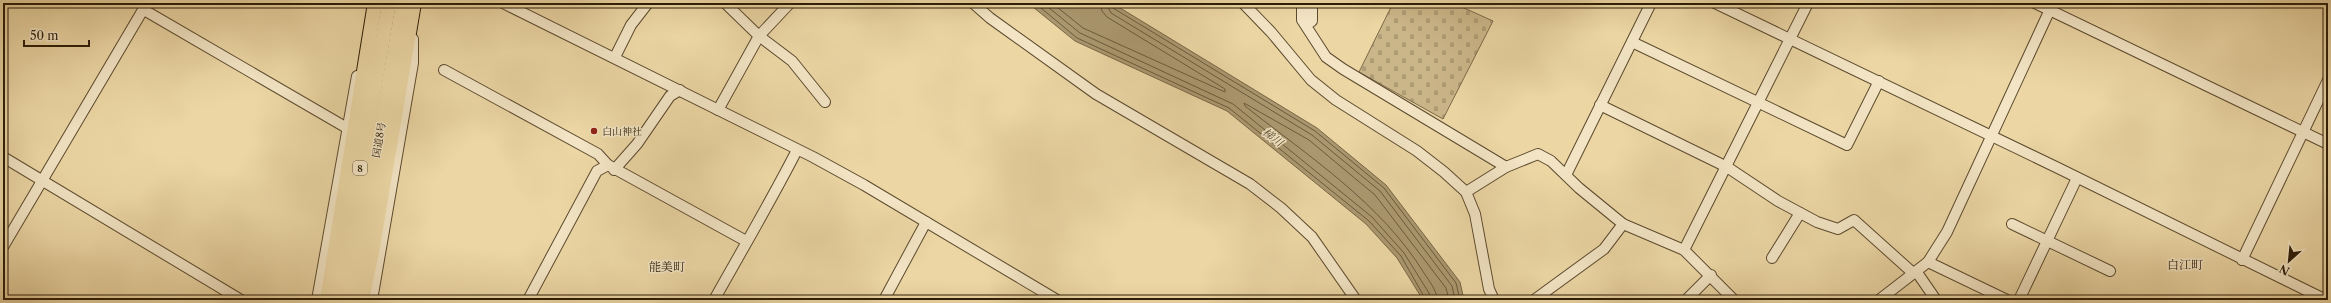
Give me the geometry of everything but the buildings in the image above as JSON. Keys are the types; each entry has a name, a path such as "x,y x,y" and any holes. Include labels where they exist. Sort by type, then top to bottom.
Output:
{"highway":[{"path":"327,300 384,36 375,3"},
{"name":"国道8号","path":"338,300 389,3"},
{"name":"国道8号","path":"351,300 384,36 403,3"},
{"path":"362,300 372,252 414,3"}],"street":[{"path":"503,3 680,90 864,184 1057,300"},
{"path":"615,58 631,25 648,3"},
{"path":"725,3 759,36 792,61 825,102"},
{"path":"718,110 759,36 790,3"},
{"path":"973,3 990,18 1096,94 1250,184 1281,208 1312,237 1356,300"},
{"path":"1243,3 1311,80 1336,100 1417,151 1466,192 1475,214 1489,289 1494,300"},
{"path":"1302,3 1302,20 1326,57 1343,70 1506,166"},
{"path":"1306,25 1312,21 1312,3"},
{"path":"1566,175 1651,3"},
{"path":"1715,3 1791,38 2326,300"},
{"path":"1684,250 1759,104 1808,3"},
{"path":"2035,3 2051,6 2328,144"},
{"path":"3,247 146,6 347,128"},
{"path":"1879,300 1928,262 1947,232 1990,135 2051,6"},
{"path":"372,300 413,63 412,19"},
{"path":"317,300 364,38 384,36"},
{"path":"1632,42 1847,145 1879,81"},
{"path":"444,70 598,154 611,168 746,241"},
{"path":"2242,260 2328,80"},
{"path":"528,300 597,170 611,168 637,144 670,96 680,90"},
{"path":"1600,105 1727,167 1778,201 1800,213 1838,229 1854,220 1914,272 1936,300"},
{"path":"714,300 746,241 769,204 797,150"},
{"path":"1466,192 1506,166 1538,154 1551,161 1623,224 1684,250 1711,275 1734,300"},
{"path":"3,157 240,300"},
{"path":"2018,300 2077,178"},
{"path":"1772,258 1800,213"},
{"path":"884,300 926,222"},
{"path":"1534,300 1604,249 1623,224"},
{"path":"2012,224 2110,271"},
{"path":"1928,262 2007,300"},
{"path":"1686,300 1711,275"}],"green space":[{"path":"1393,3 1453,3 1493,21 1443,119 1359,72"}],"water":[{"name":"梯川","path":"1028,3 1112,3 1317,128 1386,185 1460,282 1464,300 1423,300 1397,258 1366,224 1227,111 1075,41"}],"place":[{"name":"白山神社","path":"594,131"}],"district":[{"name":"白江町","path":"2185,264"},
{"name":"能美町","path":"667,266"}]}
